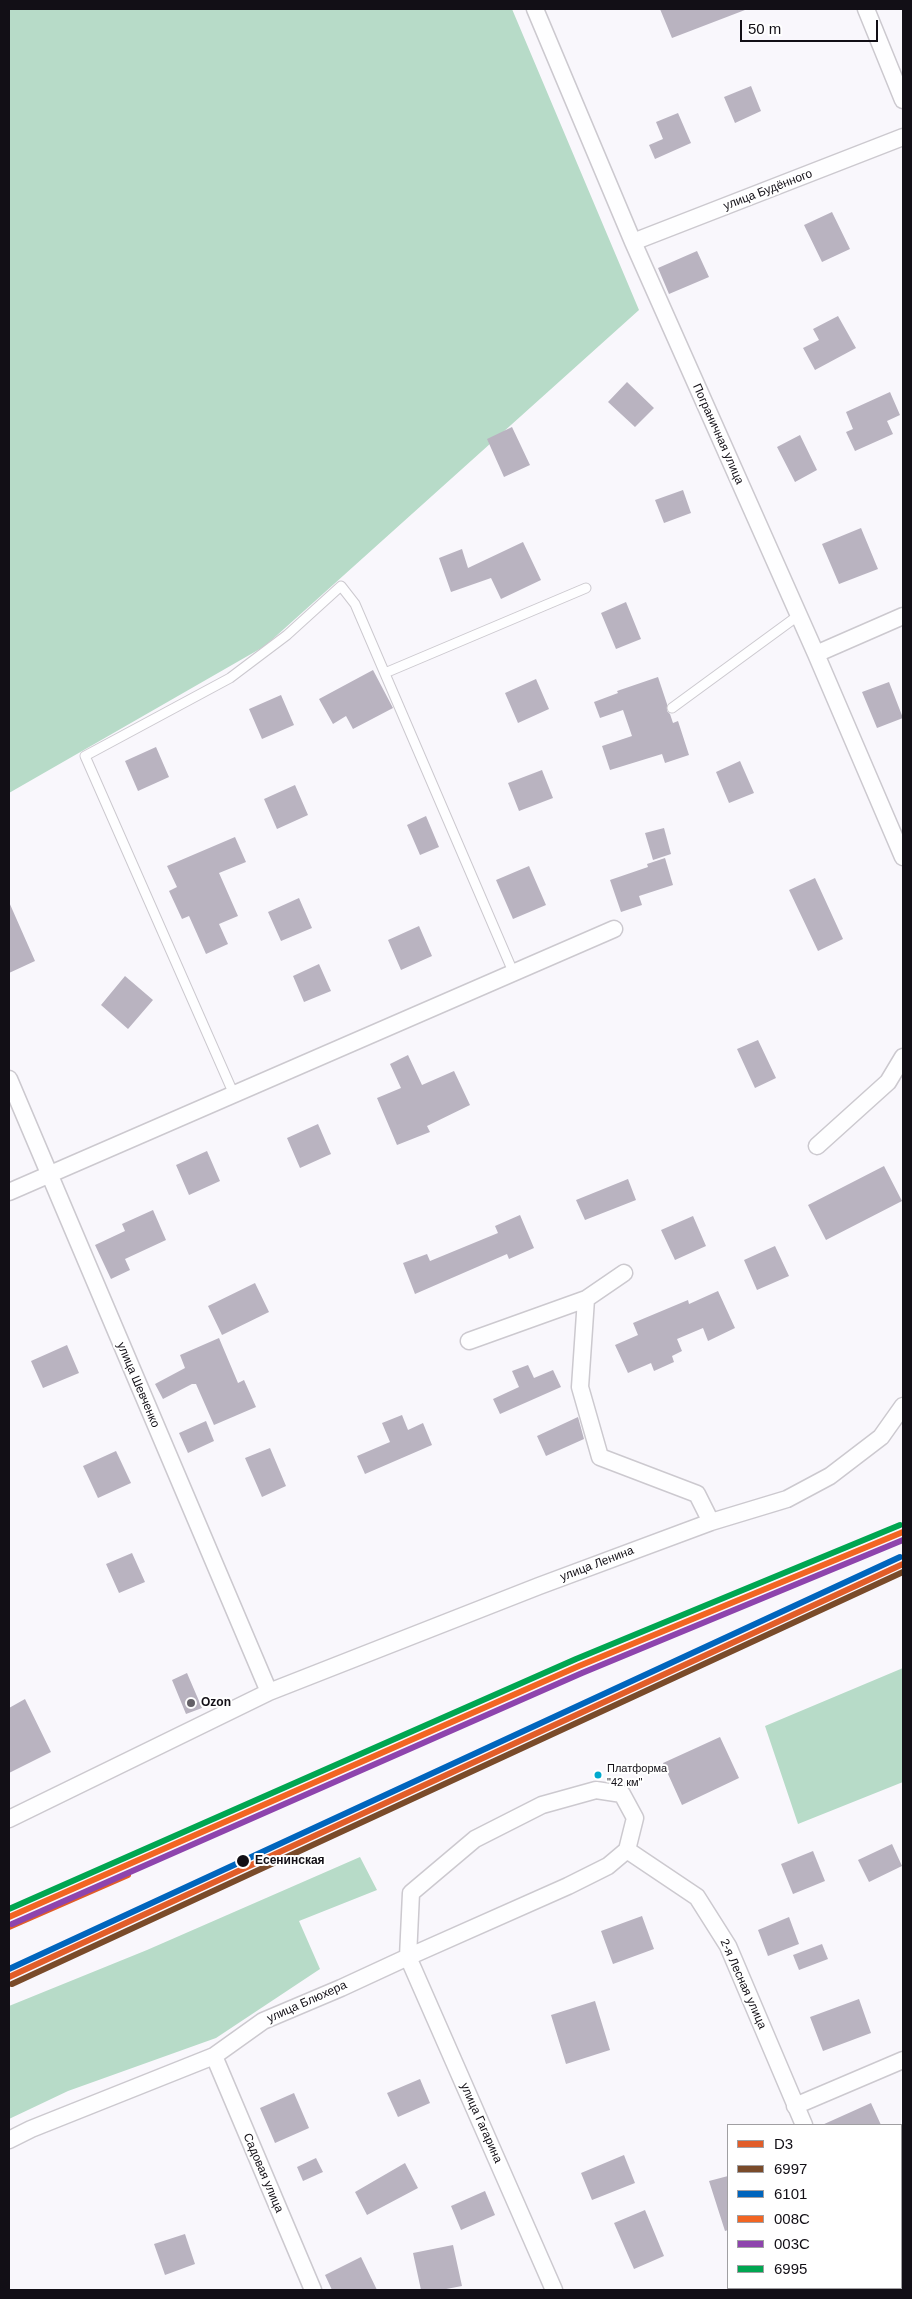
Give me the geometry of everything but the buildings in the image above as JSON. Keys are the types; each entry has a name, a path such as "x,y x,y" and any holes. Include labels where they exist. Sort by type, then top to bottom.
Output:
{"street":[{"name":"Пограничная улица","path":"535,9 633,242 799,615 903,857"},
{"path":"866,9 903,100"},
{"name":"улица Будённого","path":"633,242 903,137"},
{"path":"816,654 903,616"},
{"path":"9,1192 614,930"},
{"path":"817,1146 888,1082 903,1057"},
{"name":"улица Шевченко","path":"9,1079 269,1692"},
{"path":"469,1342 586,1299 624,1273"},
{"path":"586,1299 580,1387 600,1457 697,1494 710,1522"},
{"name":"улица Ленина","path":"9,1819 269,1692 710,1522 786,1499 830,1476 881,1437 903,1406"},
{"path":"408,1957 411,1893 475,1839 542,1805 596,1790 622,1794 635,1818 627,1850"},
{"name":"улица Блюхера","path":"9,2140 214,2056 263,2021 568,1886 608,1866 627,1850"},
{"name":"2-я Лесная улица","path":"627,1850 697,1896 728,1946 804,2124"},
{"name":"улица Гагарина","path":"408,1957 554,2290"},
{"name":"Садовая улица","path":"214,2056 313,2290"},
{"path":"795,2106 903,2060"}],"lane":[{"path":"232,1090 85,756 230,678 287,635 341,586 355,604 514,974"},
{"path":"385,673 586,588"},
{"path":"672,708 799,615"}],"green space":[{"path":"9,9 512,9 639,310 265,646 9,793"},
{"path":"903,1668 903,1782 798,1824 765,1726"},
{"path":"360,1857 377,1890 299,1921 320,1969 216,2038 68,2091 9,2119 9,2006 147,1950"}],"transit line":[{"name":"6995","path":"9,1909 576,1659 900,1525"},
{"name":"008С","path":"9,1917 579,1666 903,1532"},
{"name":"003С","path":"12,1924 582,1673 903,1540"},
{"name":"6101","path":"9,1969 900,1557"},
{"name":"D3","path":"9,1977 903,1564"},
{"name":"6997","path":"12,1984 903,1572"},
{"name":"D3","path":"9,1927 128,1875"}],"place":[{"name":"Ozon","path":"191,1703"},
{"name":"Платформа \"42 км\"","path":"598,1775"},
{"name":"Есенинская","path":"243,1861"}]}
